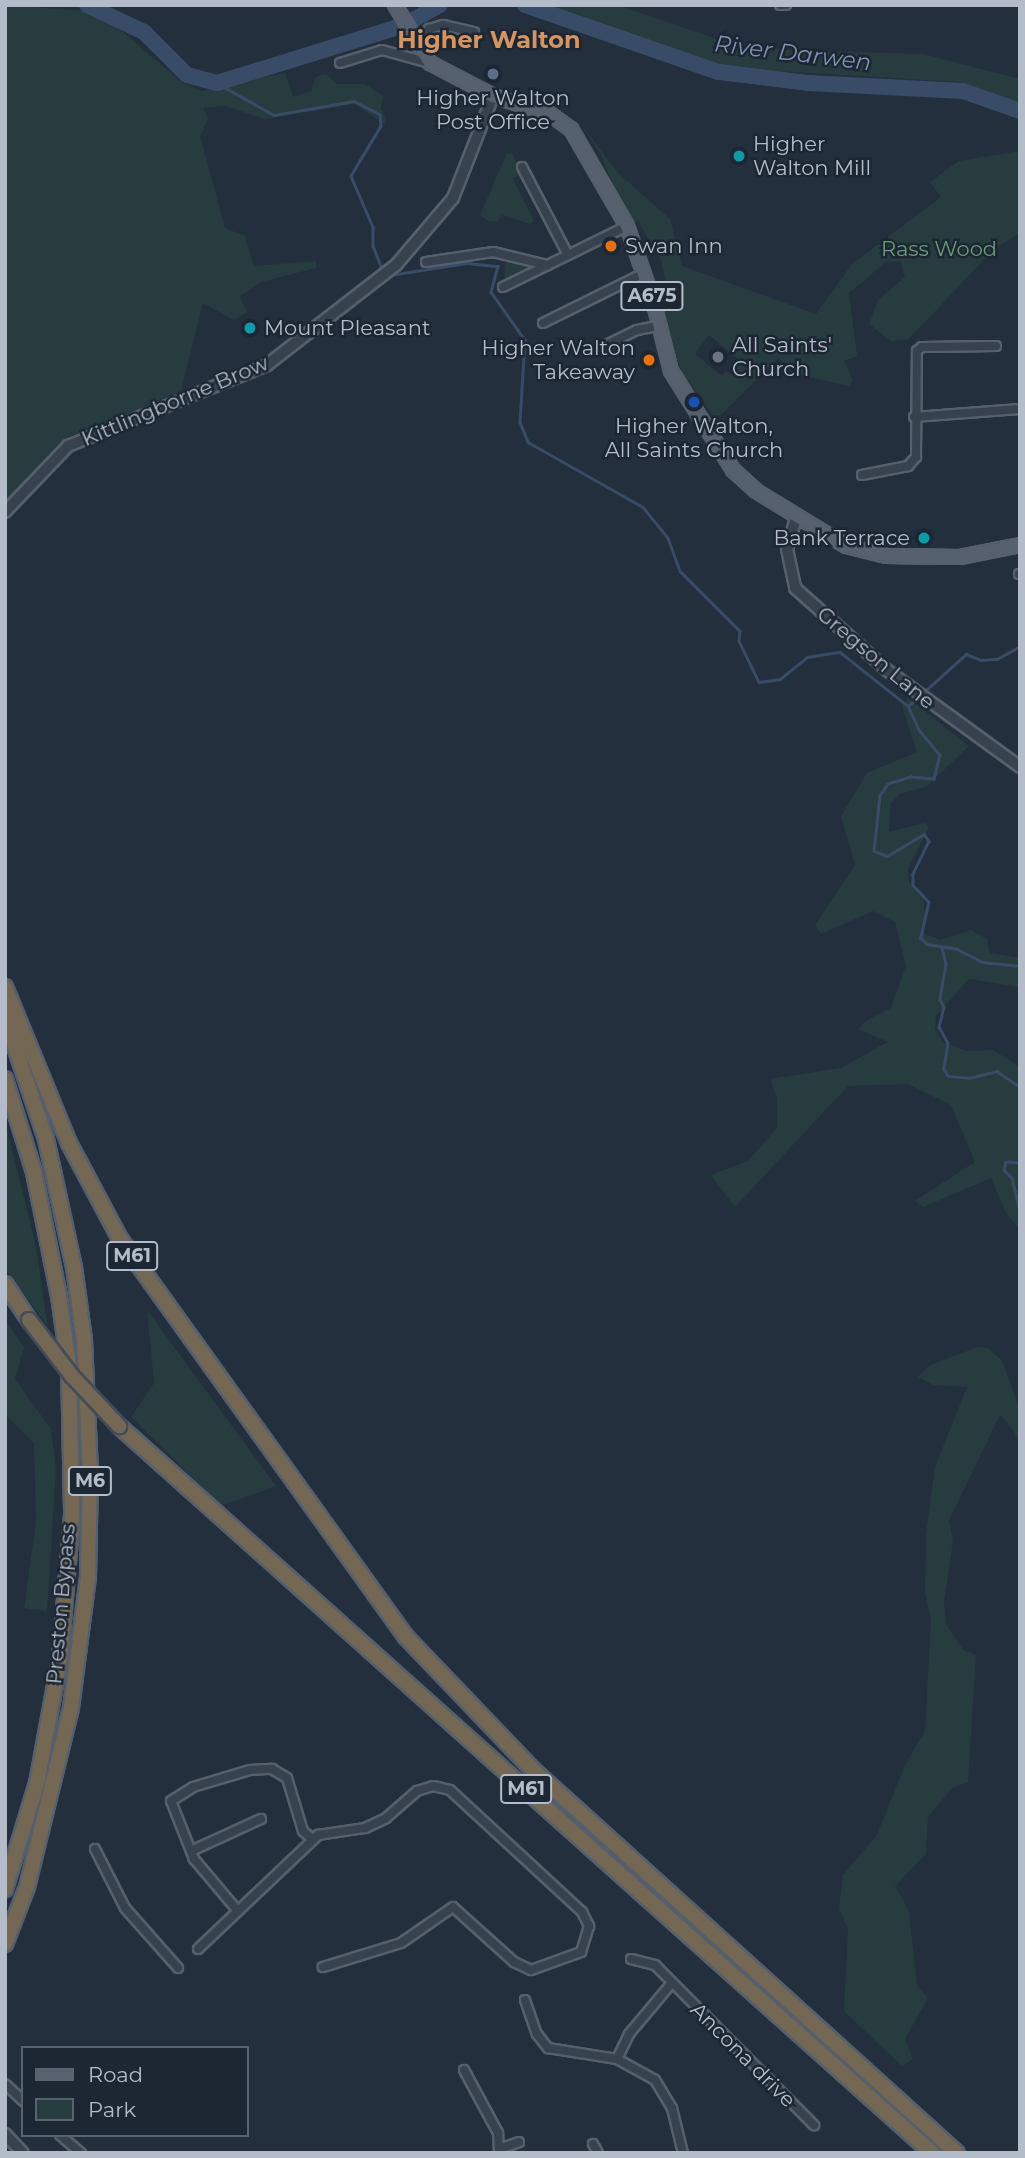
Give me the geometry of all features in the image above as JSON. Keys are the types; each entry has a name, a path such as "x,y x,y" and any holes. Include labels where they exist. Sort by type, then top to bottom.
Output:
{"highway":[{"name":"M61","path":"5,987 69,1143 120,1239 406,1637 531,1768 957,2153"},
{"name":"Preston Bypass","path":"5,1017 46,1139 74,1267 84,1340 90,1474 86,1599 71,1708 30,1875 5,1944"},
{"name":"Preston Bypass","path":"5,1079 34,1172 59,1296 69,1366 72,1515 60,1658 37,1783 5,1889"},
{"name":"M61","path":"5,1284 72,1376 119,1426 932,2153"}],"main road":[{"name":"A675","path":"397,9 430,62 493,96 551,114 571,129 627,226 671,372 733,470 796,518 846,546 886,556 960,557 1020,545"}],"street":[{"path":"780,5 786,5"},
{"path":"416,43 429,29 443,24 474,32"},
{"path":"340,62 382,50 430,62"},
{"name":"Kittlingborne Brow","path":"5,512 68,446 267,366 373,284 444,212 493,96"},
{"path":"522,167 568,255"},
{"path":"503,287 627,226"},
{"path":"426,262 493,252 548,265"},
{"path":"543,323 642,274"},
{"path":"598,349 637,330 658,326"},
{"path":"862,475 912,463 917,351 922,347 996,346"},
{"path":"914,416 1020,409"},
{"name":"Gregson Lane","path":"796,518 787,550 795,588 939,711 1020,767"},
{"path":"237,1910 191,1852 171,1801 193,1787 262,1768 287,1778 303,1831 312,1839"},
{"path":"198,1949 312,1839 326,1831 365,1828 425,1787 450,1790 582,1912 589,1926 581,1952 531,1970 514,1962 453,1907 401,1943 323,1966"},
{"path":"191,1852 261,1819"},
{"path":"95,1849 125,1908 178,1968"},
{"name":"Ancona drive","path":"631,1959 655,1965 814,2125"},
{"path":"617,2059 629,2034 671,1984"},
{"path":"524,2000 537,2034 548,2048 617,2059 655,2080 672,2108 683,2153"},
{"path":"464,2070 500,2150 519,2142"},
{"path":"5,2084 21,2099"},
{"path":"5,2134 23,2153"},
{"path":"62,2137 81,2153"},
{"path":"593,2144 598,2153"}],"green space":[{"path":"5,5 86,11 121,30 180,81 201,91 285,73 293,97 311,91 316,77 326,74 337,84 365,84 383,96 381,108 386,121 385,124 354,104 265,119 225,106 203,108 208,119 200,136 225,228 245,236 254,266 316,261 316,268 261,282 240,296 247,312 234,320 203,303 181,391 68,437 5,501"},
{"path":"539,5 617,5 723,41 788,50 923,54 1020,79 1020,103 960,82 722,68"},
{"name":"Rass Wood","path":"583,127 619,174 670,219 682,266 816,314 852,264 941,197 930,182 959,161 1020,151 1020,233 993,250 909,339 891,341 869,324 878,300 905,277 900,261 886,262 849,293 857,356 844,361 853,380 849,386 795,374 778,358 716,420 683,375 670,342 659,292 667,289 661,260 638,221 629,224 601,155","holes":["709,335 741,361 731,374 726,371 722,376 695,354"]},
{"path":"507,153 513,154 520,174 513,179 534,221 530,224 502,215 498,221 490,222 480,215"},
{"path":"506,260 537,267 504,283"},
{"path":"908,698 969,746 926,787 899,794 891,804 889,832 925,823 929,827 908,869 909,882 924,901 925,934 940,940 971,930 987,939 990,953 1020,958 1020,987 969,979 936,1016 935,1029 943,1042 967,1051 993,1050 1020,1067 1020,1229 1007,1215 991,1178 923,1207 915,1201 975,1162 951,1105 908,1084 848,1086 735,1207 711,1175 748,1161 777,1128 777,1098 770,1079 841,1068 888,1042 858,1029 867,1020 891,1008 906,966 895,922 873,911 821,934 815,925 855,865 841,816 867,773 917,752 902,707"},
{"path":"5,1122 35,1242 48,1327 5,1269"},
{"path":"147,1310 276,1486 221,1506 131,1417 154,1383"},
{"path":"5,1320 24,1347 15,1379 51,1429 56,1470 47,1611 24,1608 36,1522 34,1443 5,1414"},
{"path":"978,1347 988,1348 1002,1361 1020,1410 1020,1447 1014,1431 1000,1415 949,1520 953,1541 944,1602 946,1624 963,1650 976,1655 968,1782 952,1788 928,1817 926,1854 895,1886 909,1911 917,1986 928,1998 905,2039 913,2059 902,2066 844,2011 848,1929 839,1908 843,1875 877,1835 905,1765 925,1731 931,1619 925,1593 926,1534 935,1467 967,1387 934,1385 918,1377 930,1365"}],"waterway":[{"name":"River Darwen","path":"87,5 144,32 187,75 217,83 404,25 440,5"},
{"name":"River Darwen","path":"525,5 719,72 809,83 963,91 1020,111"},
{"path":"217,83 274,115 354,101 380,114 381,126 351,176 373,227 373,246 384,273"},
{"path":"390,275 467,263 498,266 491,292 525,340 520,422 528,442 643,507 668,538 680,571 740,631 739,641 759,682 780,679 807,657 840,652 908,706 919,730 940,755 934,779 911,777 888,784 880,796 874,851 887,856 924,834 929,841 913,874 913,885 929,902 921,938 927,944 957,949 982,962 1020,966"},
{"path":"924,692 966,654 981,660 997,659 1020,646"},
{"path":"908,706 919,697"},
{"path":"942,948 946,964 940,999 944,1007 939,1027 948,1043 944,1069 948,1076 969,1078 997,1071 1020,1087"},
{"path":"1020,1163 1006,1162 1004,1170 1012,1178 1020,1211"}],"place":[{"name":"Higher Walton Post Office","path":"493,74"},
{"name":"Higher Walton Mill","path":"739,156"},
{"name":"Swan Inn","path":"611,246"},
{"name":"Mount Pleasant","path":"250,328"},
{"name":"All Saints' Church","path":"718,357"},
{"name":"Higher Walton Takeaway","path":"649,360"},
{"name":"Higher Walton, All Saints Church","path":"694,402"},
{"name":"Bank Terrace","path":"924,538"}],"district":[{"name":"Higher Walton","path":"489,40"}]}
